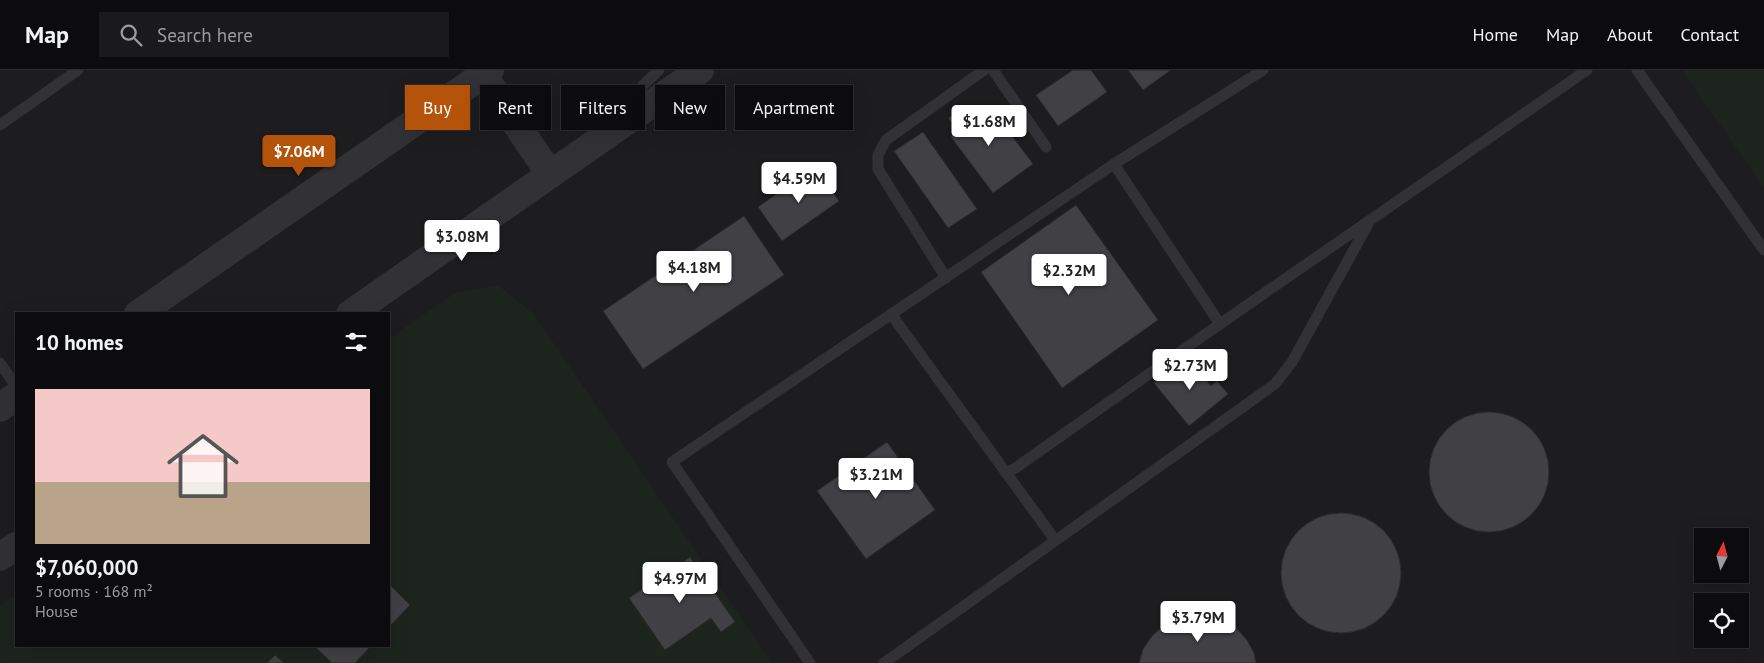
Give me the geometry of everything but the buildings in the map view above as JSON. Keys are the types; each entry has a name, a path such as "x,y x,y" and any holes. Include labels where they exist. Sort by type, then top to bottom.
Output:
{"street":[{"path":"353,312 700,70"},
{"path":"141,312 489,72 550,174"},
{"path":"0,408 15,397"},
{"path":"0,557 15,547"}],"lane":[{"path":"0,125 78,70"},
{"path":"550,174 659,70"},
{"path":"946,278 878,169 878,155 886,140 984,70"},
{"path":"993,70 1046,147"},
{"path":"810,663 672,462 1114,164 1263,70"},
{"path":"1006,473 1368,224 1587,70"},
{"path":"1637,70 1764,250"},
{"path":"1114,164 1220,324"},
{"path":"884,663 1275,384 1292,362 1368,224"},
{"path":"892,314 1055,540"},
{"path":"0,363 15,385"}],"shaded area":[{"path":"0,70 1764,70 1764,663 0,663"},
{"path":"1682,70 1764,70 1764,188"},
{"path":"498,285 534,314 772,663 0,663 0,605 15,595 15,647 390,647 390,337 455,293"}]}
